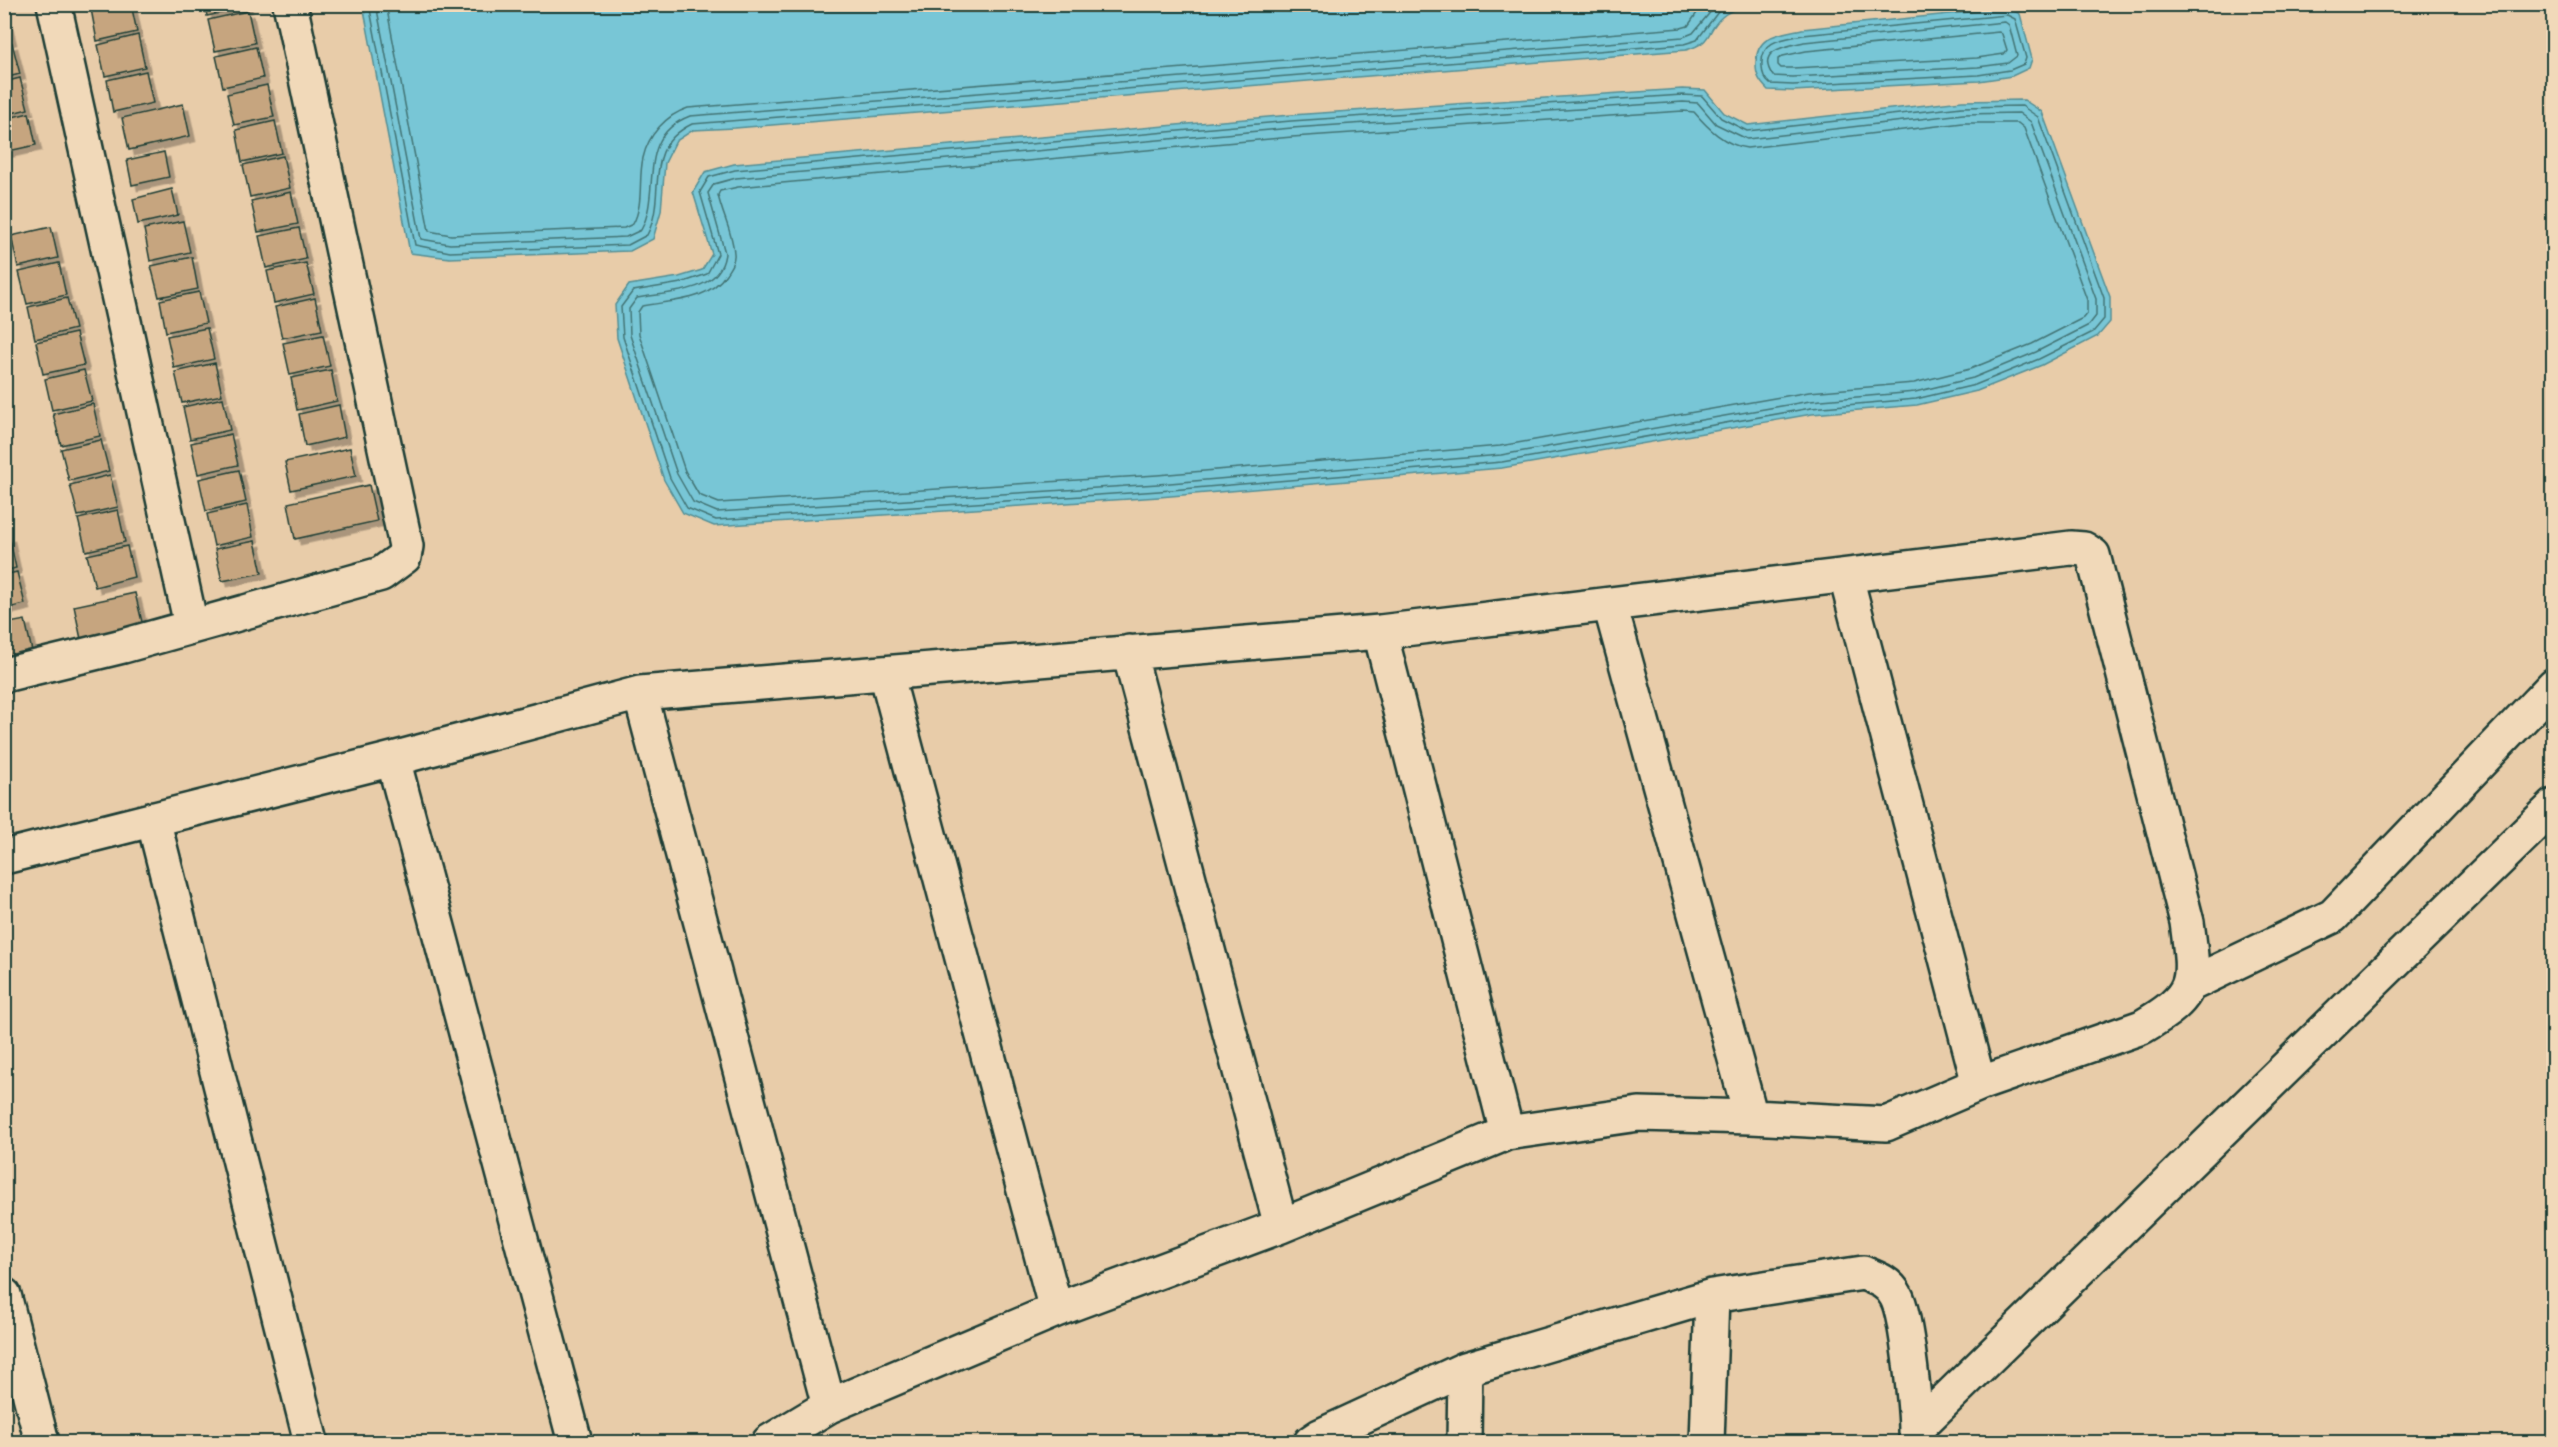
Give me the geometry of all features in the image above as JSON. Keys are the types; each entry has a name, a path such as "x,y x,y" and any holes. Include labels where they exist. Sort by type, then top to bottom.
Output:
{"street":[{"path":"54,4 191,625"},
{"path":"4,675 123,646 191,625 381,574 395,566 404,557 406,546 290,4"},
{"path":"4,857 393,759 640,693 1380,632 2071,548 2084,549 2093,555 2187,922 2193,964 2191,984 2185,996 2165,1013 2142,1027 1978,1084 1886,1124 1639,1114 1507,1133 1281,1226 1056,1310 829,1406 769,1443"},
{"path":"1846,577 1978,1084"},
{"path":"1610,604 1751,1117"},
{"path":"1380,632 1507,1133"},
{"path":"1129,652 1281,1226"},
{"path":"886,673 1056,1310"},
{"path":"2191,984 2333,916 2553,685"},
{"path":"640,693 829,1406"},
{"path":"393,759 575,1443"},
{"path":"1916,1436 2553,806"},
{"path":"153,819 310,1443"},
{"path":"1311,1443 1320,1436 1465,1369 1712,1296 1863,1273 1884,1282 1896,1296 1903,1317 1916,1436"},
{"path":"4,1295 42,1443"},
{"path":"1707,1443 1712,1296"},
{"path":"1464,1443 1465,1369"}],"water":[{"path":"363,4 1777,5 1748,7 1727,13 1717,22 1701,44 1686,50 693,130 676,141 665,163 661,211 653,239 630,251 450,258 410,253"},
{"path":"2008,8 2020,14 2032,59 2029,68 2012,76 1979,81 1793,91 1768,90 1757,72 1757,55 1760,47 1777,35 1802,29"},
{"path":"1682,89 1705,90 1724,113 1748,125 1962,101 2024,100 2042,112 2110,297 2110,322 2098,336 2042,365 1977,391 1917,405 1812,414 1502,468 1159,497 714,526 683,513 664,480 617,338 615,305 629,285 679,277 702,270 712,254 693,192 705,172 734,164 1291,115"}],"building":[{"path":"111,4 131,4 137,32 97,41 91,9"},
{"path":"205,4 246,4 247,7 207,16"},
{"path":"4,11 11,39 4,41"},
{"path":"248,11 255,43 215,51 208,20"},
{"path":"138,35 145,67 105,76 98,45"},
{"path":"12,43 20,74 4,78 4,45"},
{"path":"256,47 263,78 223,87 216,56"},
{"path":"146,71 153,103 113,112 107,80"},
{"path":"20,78 28,109 4,115 4,82"},
{"path":"267,85 274,117 234,125 227,94"},
{"path":"183,104 190,136 129,150 122,118"},
{"path":"29,113 36,145 4,152 4,119"},
{"path":"275,121 282,153 242,162 236,130"},
{"path":"164,152 169,177 132,185 127,160"},
{"path":"283,156 290,188 250,197 243,165"},
{"path":"172,189 178,215 138,224 133,199"},
{"path":"291,192 298,224 258,232 251,201"},
{"path":"183,221 190,252 150,261 144,229"},
{"path":"51,227 58,258 18,267 11,236"},
{"path":"299,228 306,259 266,268 259,236"},
{"path":"192,257 198,289 159,297 151,266"},
{"path":"59,263 66,295 27,304 19,272"},
{"path":"306,263 314,294 274,303 267,271"},
{"path":"199,292 206,323 166,332 160,300"},
{"path":"67,298 75,329 35,339 28,307"},
{"path":"315,298 322,330 282,338 275,307"},
{"path":"207,328 214,359 174,368 167,336"},
{"path":"76,333 84,365 43,374 36,342"},
{"path":"323,335 330,366 290,375 283,343"},
{"path":"215,363 222,395 182,403 175,372"},
{"path":"84,370 92,401 52,410 45,379"},
{"path":"331,370 337,401 297,410 291,378"},
{"path":"223,398 230,430 190,439 183,407"},
{"path":"93,404 100,436 61,445 53,414"},
{"path":"339,405 345,437 305,446 299,414"},
{"path":"231,434 238,465 198,474 191,443"},
{"path":"101,440 109,471 69,481 61,449"},
{"path":"350,448 356,476 291,490 285,462"},
{"path":"239,470 246,502 206,511 199,479"},
{"path":"110,475 118,507 78,516 70,485"},
{"path":"369,485 377,521 295,539 288,503"},
{"path":"247,505 253,537 214,546 207,514"},
{"path":"118,510 125,542 86,551 78,519"},
{"path":"9,536 16,568 4,571 4,537"},
{"path":"255,541 262,573 222,581 215,549"},
{"path":"127,546 134,577 95,587 87,555"},
{"path":"17,572 25,604 4,609 4,575"},
{"path":"135,593 144,630 82,644 74,606"},
{"path":"25,620 34,660 4,667 4,624"}]}
